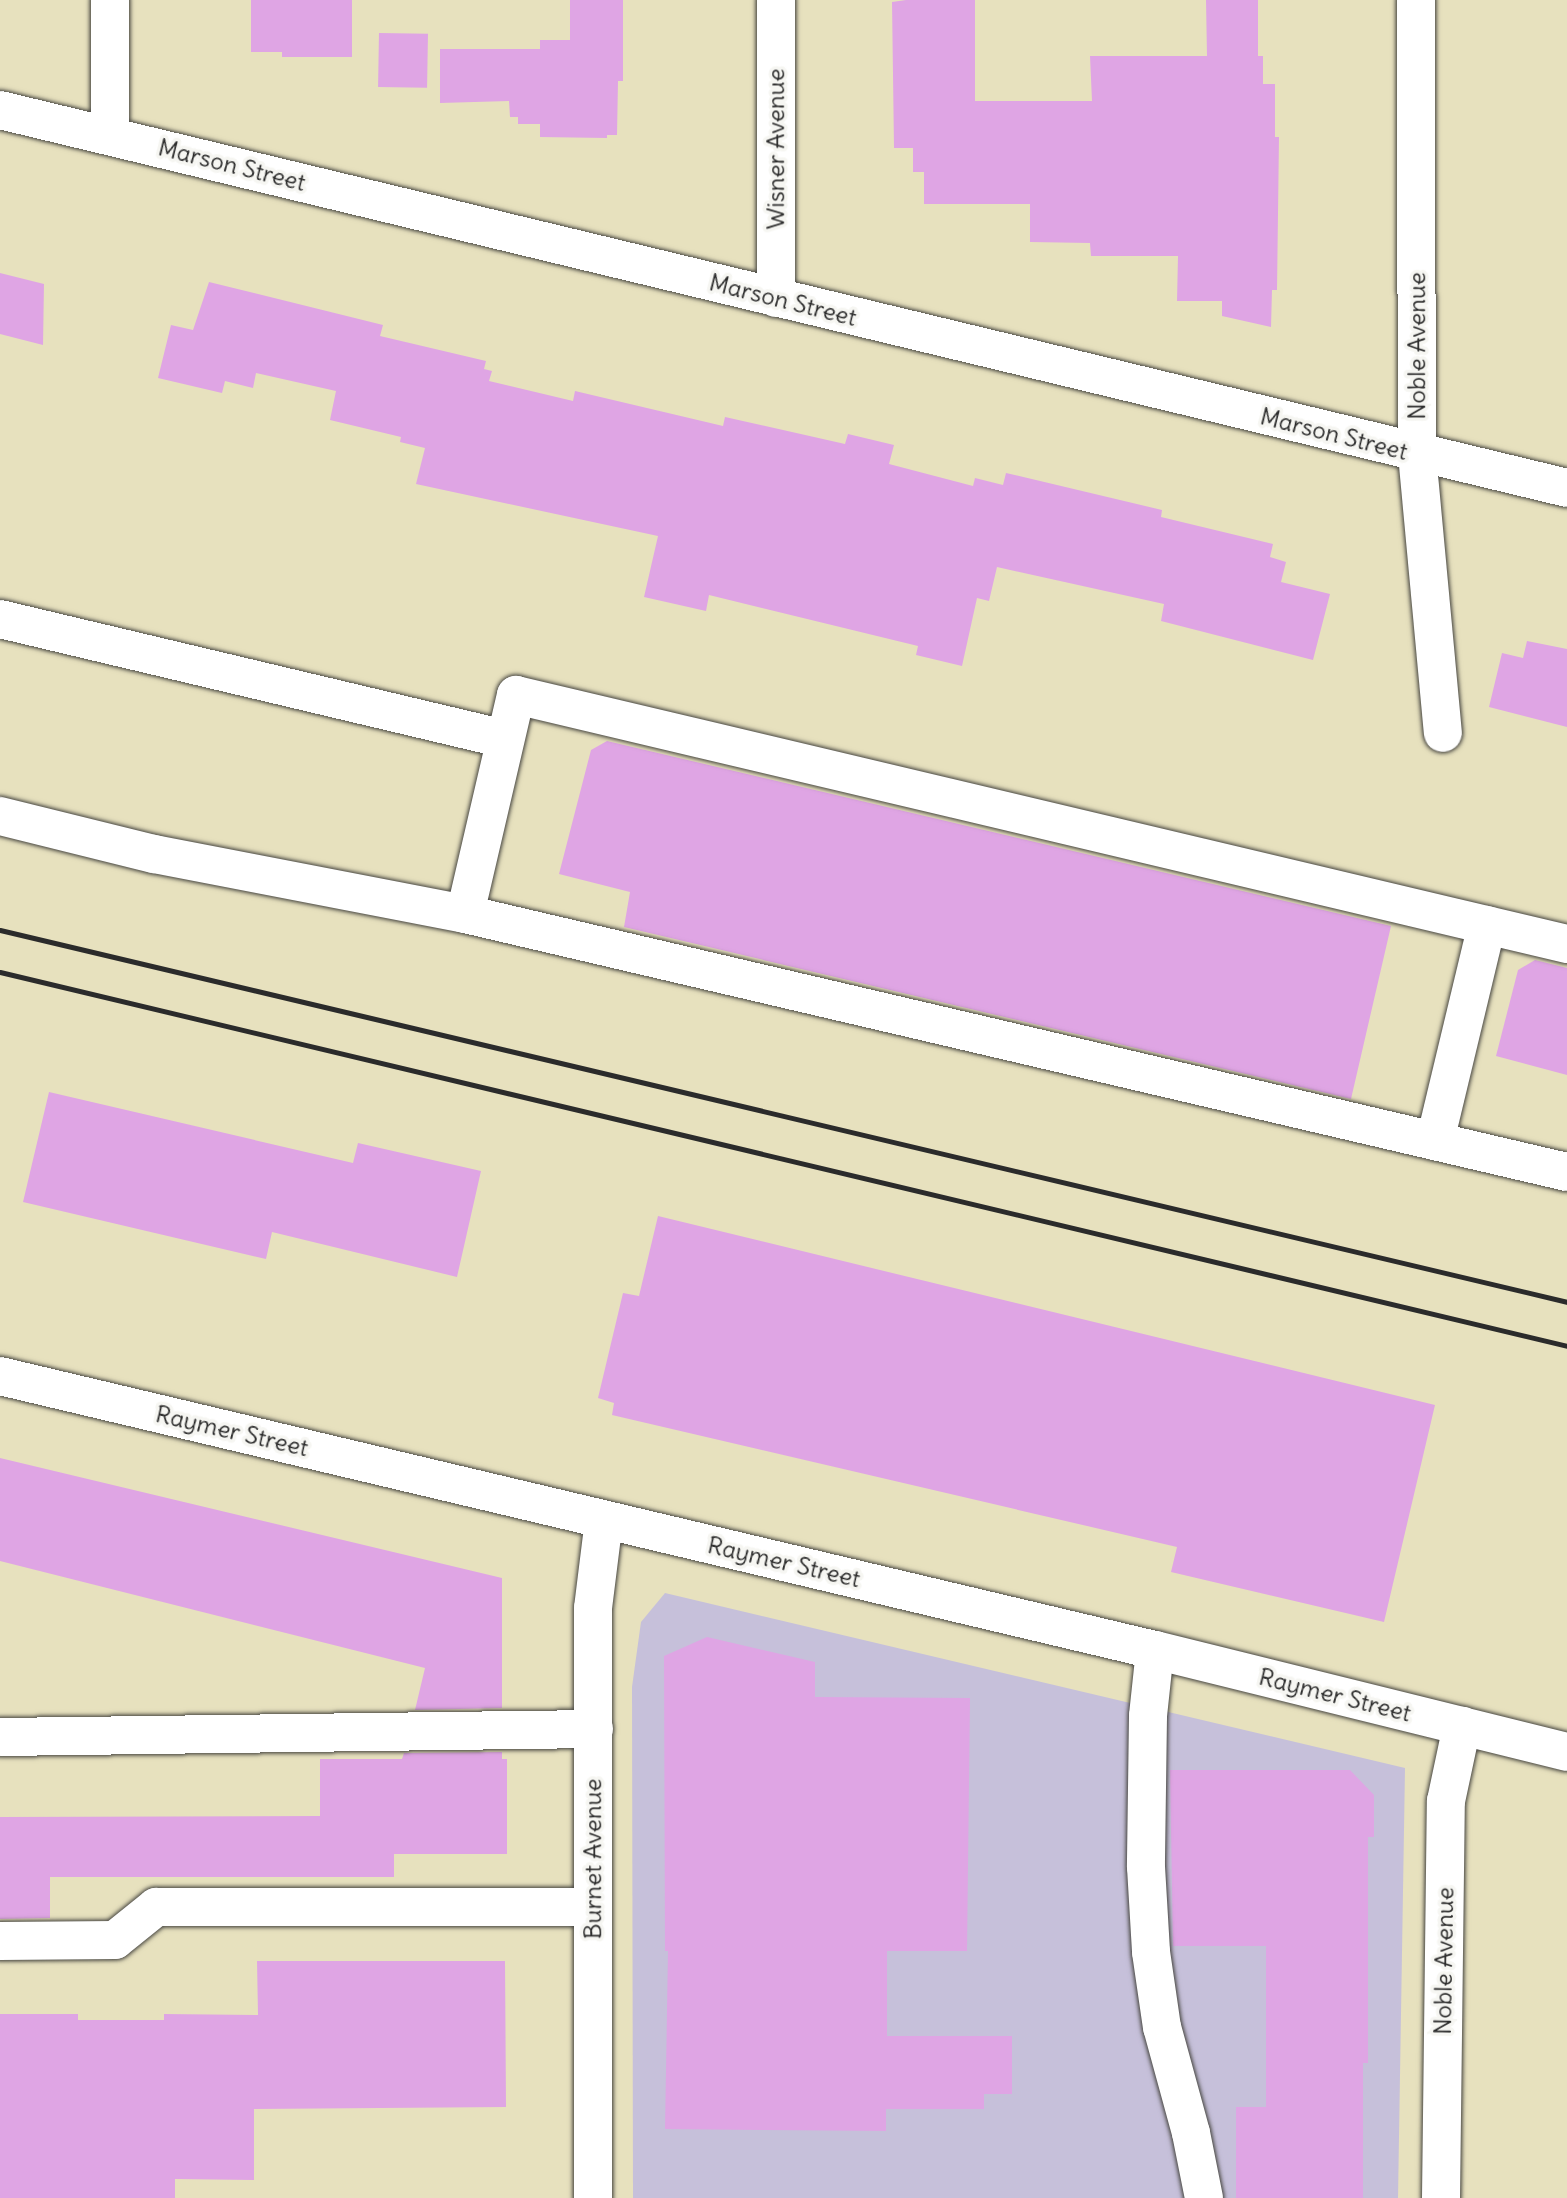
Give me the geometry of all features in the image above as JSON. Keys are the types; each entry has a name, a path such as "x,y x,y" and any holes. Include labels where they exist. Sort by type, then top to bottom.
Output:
{"street":[{"path":"110,0 110,136"},
{"name":"Wisner Avenue","path":"776,0 776,298"},
{"name":"Noble Avenue","path":"1416,0 1417,454 1443,733"},
{"name":"Marson Street","path":"0,110 1417,454 1567,488"},
{"path":"0,619 505,738"},
{"path":"465,914 516,695 1567,944"},
{"path":"0,816 154,854 465,914 1567,1172"},
{"path":"1435,1141 1487,925"},
{"name":"Raymer Street","path":"0,1376 1155,1650 1567,1752"},
{"name":"Burnet Avenue","path":"593,2198 593,1608 604,1520"},
{"path":"1155,1650 1149,1716 1146,1867 1152,1952 1162,2026 1188,2121 1204,2198"},
{"name":"Noble Avenue","path":"1441,2198 1446,1801 1462,1726"},
{"path":"0,1737 594,1729"},
{"path":"0,1941 115,1940 156,1906 593,1906"}],"shaded area":[{"path":"665,1593 1405,1768 1398,2198 633,2198 632,1687 641,1622"}],"building":[{"path":"251,0 352,0 352,57 282,57 282,52 251,52"},
{"path":"570,0 623,0 623,81 618,81 617,135 607,135 607,138 540,137 540,124 518,124 518,117 510,117 509,101 440,103 440,49 540,49 540,40 570,40"},
{"path":"975,0 975,101 1092,101 1090,56 1207,56 1206,0 1258,0 1258,56 1263,56 1263,84 1275,84 1275,137 1279,137 1277,290 1272,290 1271,327 1222,316 1222,301 1177,301 1178,256 1091,256 1090,243 1030,242 1030,204 924,204 924,172 913,172 913,148 894,148 892,2"},
{"path":"379,33 428,34 427,88 378,87"},
{"path":"0,273 44,284 43,345 0,334"},
{"path":"209,282 383,325 380,336 486,361 484,369 492,371 489,381 573,401 575,391 723,426 725,417 845,444 848,434 894,445 889,464 973,486 975,478 1003,485 1006,473 1162,510 1161,517 1273,544 1270,557 1286,562 1281,582 1330,594 1313,660 1161,621 1164,604 997,567 989,601 977,598 962,666 916,655 918,646 709,595 706,611 644,597 658,536 416,484 425,448 400,442 401,437 330,420 336,391 256,373 253,388 225,381 222,393 158,378 171,325 193,330"},
{"path":"1527,641 1567,649 1567,727 1489,707 1502,653 1523,658"},
{"path":"607,741 1391,926 1351,1099 624,927 630,892 559,874 591,750"},
{"path":"1535,960 1567,968 1567,1075 1496,1056 1518,970"},
{"path":"49,1092 353,1163 358,1143 481,1171 457,1277 272,1232 266,1259 23,1202"},
{"path":"658,1216 1435,1405 1384,1622 1171,1572 1177,1547 612,1415 614,1403 598,1398 623,1293 639,1296"},
{"path":"0,1458 502,1578 502,1708 415,1710 425,1668 0,1561"},
{"path":"707,1637 815,1662 815,1697 970,1698 967,1951 887,1951 887,2036 1012,2036 1012,2094 984,2094 984,2109 886,2109 886,2131 665,2129 668,1951 665,1951 664,1656"},
{"path":"502,1752 502,1759 507,1759 507,1854 394,1854 394,1877 50,1877 50,1918 0,1919 0,1817 320,1816 320,1759 402,1759 404,1753"},
{"path":"1170,1770 1350,1770 1374,1795 1374,1837 1368,1837 1368,2063 1363,2063 1363,2198 1236,2198 1236,2107 1266,2107 1266,1946 1173,1946"},
{"path":"257,1961 505,1961 506,2107 254,2109 254,2180 175,2179 175,2198 0,2198 0,2014 78,2014 78,2020 164,2020 164,2014 258,2015"}],"railway":[{"path":"0,930 1567,1302"},
{"path":"0,972 1567,1346"}]}
